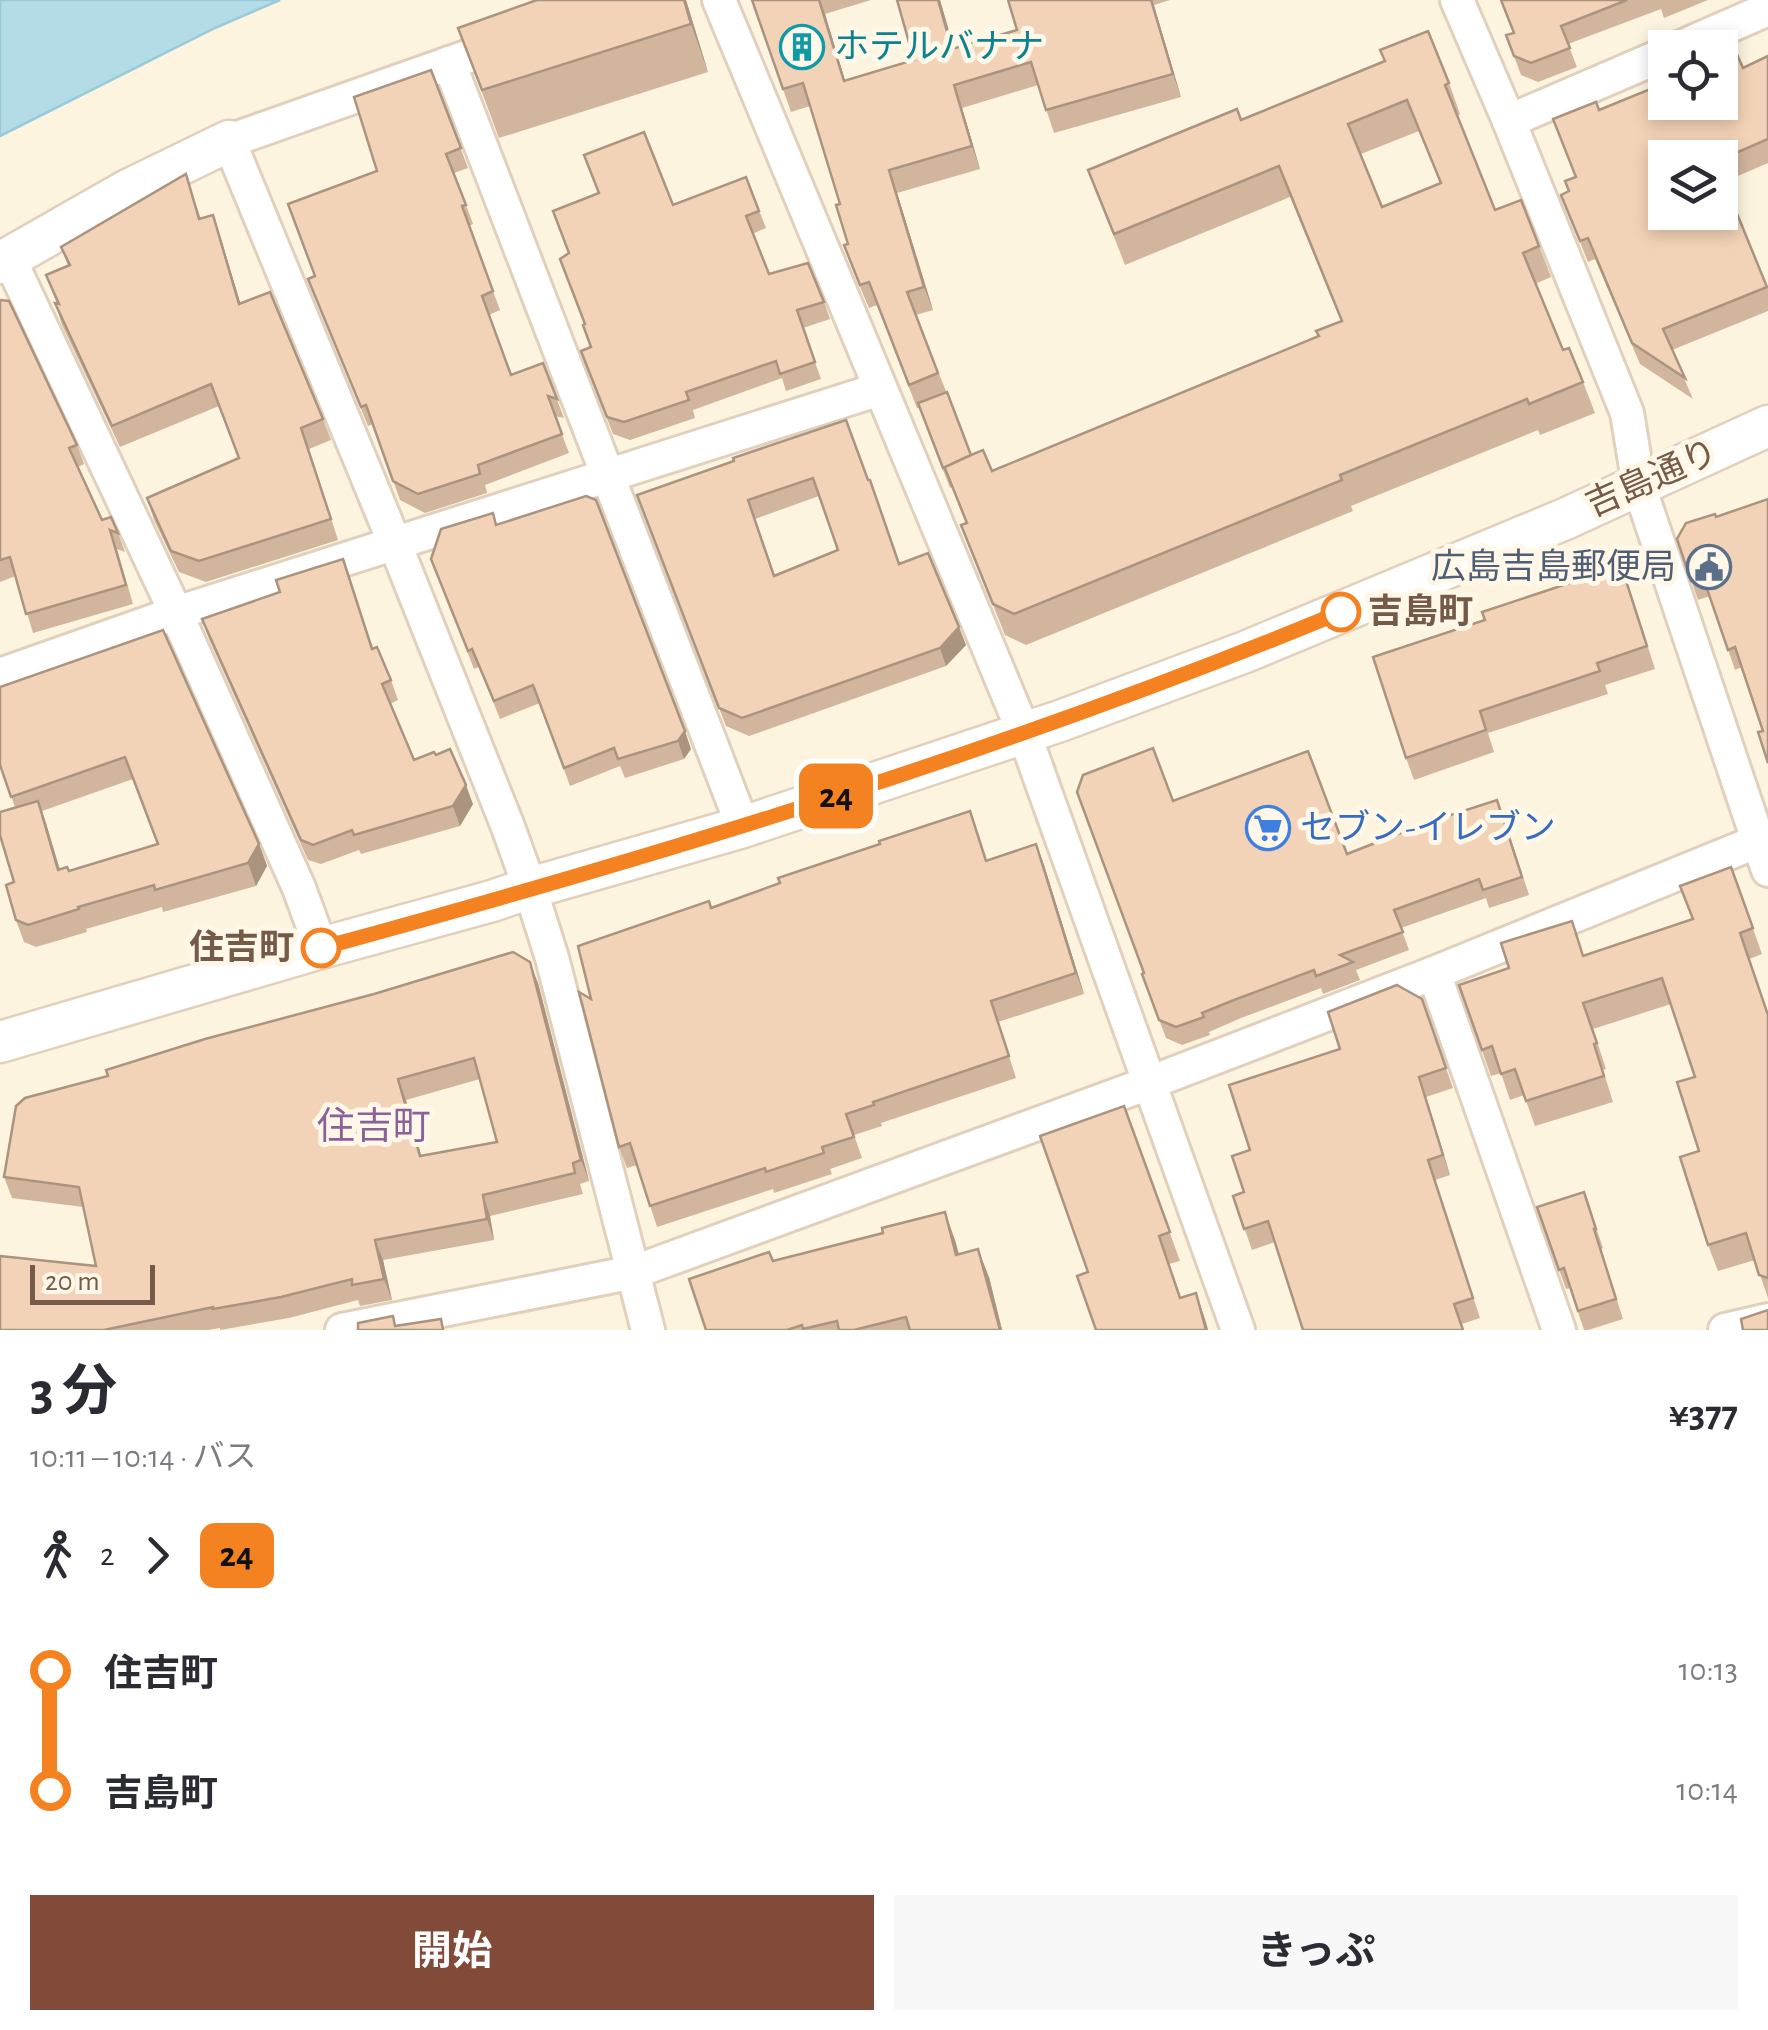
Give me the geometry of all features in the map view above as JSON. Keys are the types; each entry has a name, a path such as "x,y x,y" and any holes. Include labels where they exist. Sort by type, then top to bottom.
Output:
{"street":[{"path":"718,0 1024,733 1238,1330"},
{"path":"342,1330 634,1272 1149,1083 1765,849 1638,486 1628,412 1457,0"},
{"path":"1720,30 1768,9"},
{"path":"321,948 176,613 4,260 126,191 229,141 540,32"},
{"path":"1509,121 1648,61"},
{"path":"450,63 742,827"},
{"path":"229,141 395,544 530,888 552,958 648,1330"},
{"path":"0,675 176,613 880,388"},
{"name":"吉島通り","path":"0,1042 742,827 1024,733 1245,652 1638,486 1768,426"},
{"path":"1434,973 1559,1330"},
{"path":"1725,1330 1768,1320"}],"water":[{"path":"0,0 280,0 215,28 0,136"}],"building":[{"path":"537,0 684,0 691,24 482,90 458,28"},
{"path":"752,0 819,0 844,81 914,60 897,0 938,0 952,49 1017,30 1008,0 1151,0 1173,74 1046,110 1031,62 954,85 972,146 889,170 924,287 907,292 938,373 909,385 869,282 860,285 844,245 848,244 836,205 840,204 803,83 783,89"},
{"path":"1501,0 1627,0 1561,26 1570,48 1531,63 1514,56 1506,35 1514,33"},
{"path":"1428,31 1449,83 1445,85 1495,210 1521,200 1539,246 1523,253 1563,350 1569,348 1583,382 1529,404 1527,399 1340,475 1342,480 1014,614 993,604 961,525 967,523 944,466 983,450 992,471 1319,336 1316,331 1342,321 1279,166 1114,234 1088,170 1237,109 1241,120 1385,61 1380,50","holes":["1407,100 1441,183 1382,207 1348,124"]},
{"path":"1768,56 1768,139 1738,152 1738,140 1648,140 1648,230 1738,230 1738,216 1767,287 1663,329 1685,378 1632,343 1588,238 1580,241 1561,195 1569,191 1565,181 1576,177 1553,119 1596,102 1599,110 1648,90 1648,120 1738,120 1738,57 1743,68"},
{"path":"431,70 461,148 446,154 493,291 482,296 511,375 543,363 557,399 548,396 562,434 478,465 480,474 418,494 393,481 366,405 361,407 308,279 315,276 288,204 377,171 354,97"},
{"path":"644,132 673,205 746,177 759,211 746,216 769,274 808,263 824,302 797,310 815,362 780,374 776,361 686,392 689,400 624,422 607,417 581,351 591,347 560,259 569,253 553,211 599,193 584,155"},
{"path":"186,174 199,219 213,215 239,304 270,292 323,419 301,428 331,519 199,561 171,551 147,498 239,458 211,384 112,426 46,275 70,265 61,247"},
{"path":"0,300 9,301 77,445 69,448 102,520 111,517 118,533 110,530 126,585 26,614 10,557 0,560"},
{"path":"947,392 971,455 943,468 918,403"},
{"path":"846,420 899,564 928,553 959,627 940,648 742,718 719,708 637,495 734,461 733,458","holes":["813,478 838,550 774,576 748,500"]},
{"path":"586,496 596,500 685,731 678,741 618,759 614,748 564,768 533,685 494,701 472,649 468,651 431,559 441,529 493,513 496,525"},
{"path":"1768,499 1768,763 1758,732 1763,731 1735,647 1728,650 1703,577 1691,581 1677,539 1686,523"},
{"path":"343,559 372,649 377,647 391,680 382,684 414,760 450,749 466,785 453,806 354,835 352,830 313,845 301,840 202,619 280,592 276,580"},
{"path":"1619,559 1647,646 1597,663 1600,671 1480,711 1486,730 1406,758 1373,657 1485,620 1482,612 1585,578 1583,571"},
{"path":"163,630 259,844 248,863 155,890 154,885 28,925 16,920 6,885 14,882 0,835 0,812 38,801 58,870 67,867 69,871 158,844 125,757 11,797 0,765 0,687"},
{"path":"1153,748 1173,801 1308,751 1347,854 1497,800 1522,877 1483,890 1479,879 1394,910 1403,932 1340,955 1353,962 1316,976 1314,970 1202,1013 1204,1017 1176,1027 1159,1020 1077,792 1083,775"},
{"path":"970,811 986,861 1036,844 1076,973 991,1001 1009,1056 846,1114 854,1137 822,1147 824,1153 650,1206 630,1143 619,1147 579,992 591,999 578,946 709,901 711,908 780,883 778,878"},
{"path":"1731,867 1753,928 1740,933 1768,1015 1768,1278 1759,1275 1746,1233 1708,1245 1680,1157 1699,1151 1677,1082 1695,1077 1662,978 1583,1003 1604,1076 1526,1101 1515,1069 1501,1074 1492,1046 1482,1050 1459,985 1509,968 1501,943 1572,921 1583,956 1693,919 1680,886"},
{"path":"513,952 530,962 581,1160 573,1163 575,1173 483,1195 487,1219 375,1240 384,1279 352,1285 352,1279 281,1297 104,1330 0,1330 0,1256 96,1266 79,1187 4,1177 16,1106 25,1098 108,1076 106,1070 205,1039","holes":["474,1058 497,1142 420,1156 398,1079"]},
{"path":"1397,985 1422,999 1446,1068 1419,1077 1443,1155 1428,1160 1473,1298 1454,1304 1463,1330 1303,1330 1268,1221 1244,1229 1233,1196 1244,1192 1232,1156 1250,1150 1229,1085 1340,1049 1328,1012"},
{"path":"1124,1106 1170,1232 1159,1236 1180,1298 1196,1293 1206,1330 1096,1330 1077,1276 1088,1272 1040,1136"},
{"path":"1584,1192 1616,1299 1578,1311 1537,1207"},
{"path":"945,1212 956,1255 978,1249 1000,1330 910,1330 906,1317 854,1330 839,1330 837,1321 803,1329 802,1325 787,1330 706,1330 689,1279 769,1252 773,1261 883,1233 882,1228"},
{"path":"1768,1310 1768,1330 1743,1330 1741,1319"},
{"path":"393,1316 395,1326 441,1319 443,1330 358,1330 358,1323"}],"bus line":[{"name":"24","path":"321,948 742,827 1060,721 1341,612"}],"place":[{"name":"ホテルバナナ","path":"802,47"},
{"name":"広島吉島郵便局","path":"1709,567"},
{"name":"吉島町","path":"1341,612"},
{"name":"セブン-イレブン","path":"1268,828"},
{"name":"住吉町","path":"321,948"}],"district":[{"name":"住吉町","path":"374,1128"}]}
